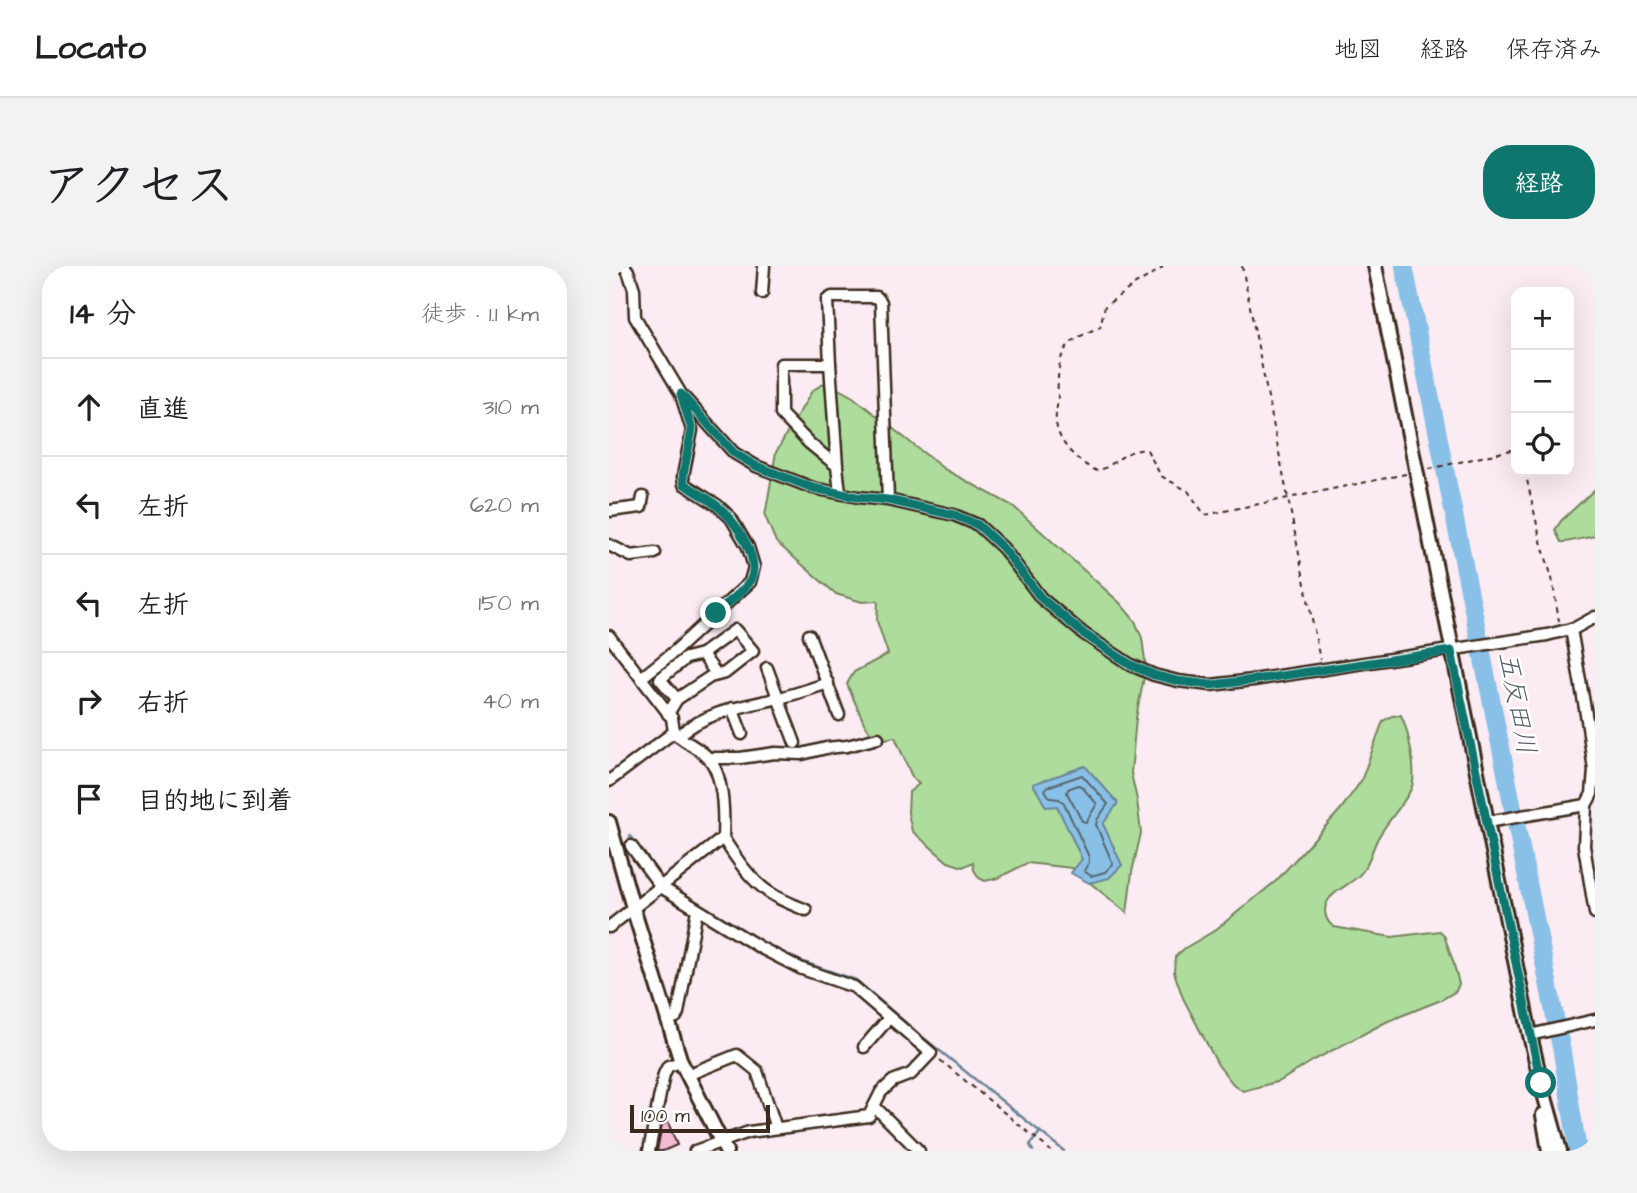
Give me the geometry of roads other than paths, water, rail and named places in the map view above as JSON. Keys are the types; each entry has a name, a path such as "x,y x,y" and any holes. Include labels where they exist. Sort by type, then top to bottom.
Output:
{"street":[{"path":"624,266 634,289 635,317 681,394 734,453 756,466 813,488 888,500 954,515 978,525 1003,548 1041,598 1084,634 1131,665 1154,675 1211,685 1451,651 1566,631 1595,617"},
{"path":"762,293 764,266"},
{"path":"1375,266 1529,1035 1549,1151"},
{"path":"840,493 827,300 832,297 877,297 881,302 888,500"},
{"path":"830,364 781,364 781,414 809,443 837,466"},
{"path":"641,678 675,651 750,582 754,566 748,547 731,518 717,505 684,484 683,475 692,430 681,394"},
{"path":"609,511 641,507 643,497"},
{"path":"609,545 631,556 655,553"},
{"path":"668,714 677,699 710,677 725,673 753,651 735,630 702,654 686,658 660,679 677,699"},
{"path":"1566,631 1591,720 1594,779 1592,794 1586,805 1584,846 1595,913"},
{"path":"809,635 839,715"},
{"path":"609,636 671,718 676,734 709,758 717,773 723,838 739,864 771,894 806,910"},
{"path":"702,654 717,675"},
{"path":"767,668 795,743"},
{"path":"609,780 676,734 712,715 828,683"},
{"path":"732,708 742,734"},
{"path":"709,758 740,758 775,753 802,754 826,748 847,747 878,738"},
{"path":"1487,822 1586,805"},
{"path":"609,822 681,1062 722,1146"},
{"path":"609,928 723,838"},
{"path":"631,846 665,884 697,910 802,969 854,987 930,1053 911,1074 893,1081 881,1091 869,1116 749,1132 722,1146 695,1151"},
{"path":"667,1021 678,1013 697,910"},
{"path":"864,1047 889,1018"},
{"path":"1529,1035 1595,1020"},
{"path":"1529,1035 1560,1151"},
{"path":"687,1075 737,1055 757,1071 776,1128"},
{"path":"649,1151 664,1074 668,1066 681,1062"},
{"path":"874,1106 919,1151"}],"water":[{"path":"1085,766 1118,803 1103,824 1122,865 1109,878 1089,883 1071,873 1082,859 1057,806 1046,807 1033,784"}],"waterway":[{"name":"五反田川","path":"1404,266 1562,1052 1578,1151"},
{"path":"630,836 662,880 671,888 771,948"},
{"path":"786,956 856,980 1064,1151"},
{"path":"1033,1151 1030,1145 1040,1132"}]}
